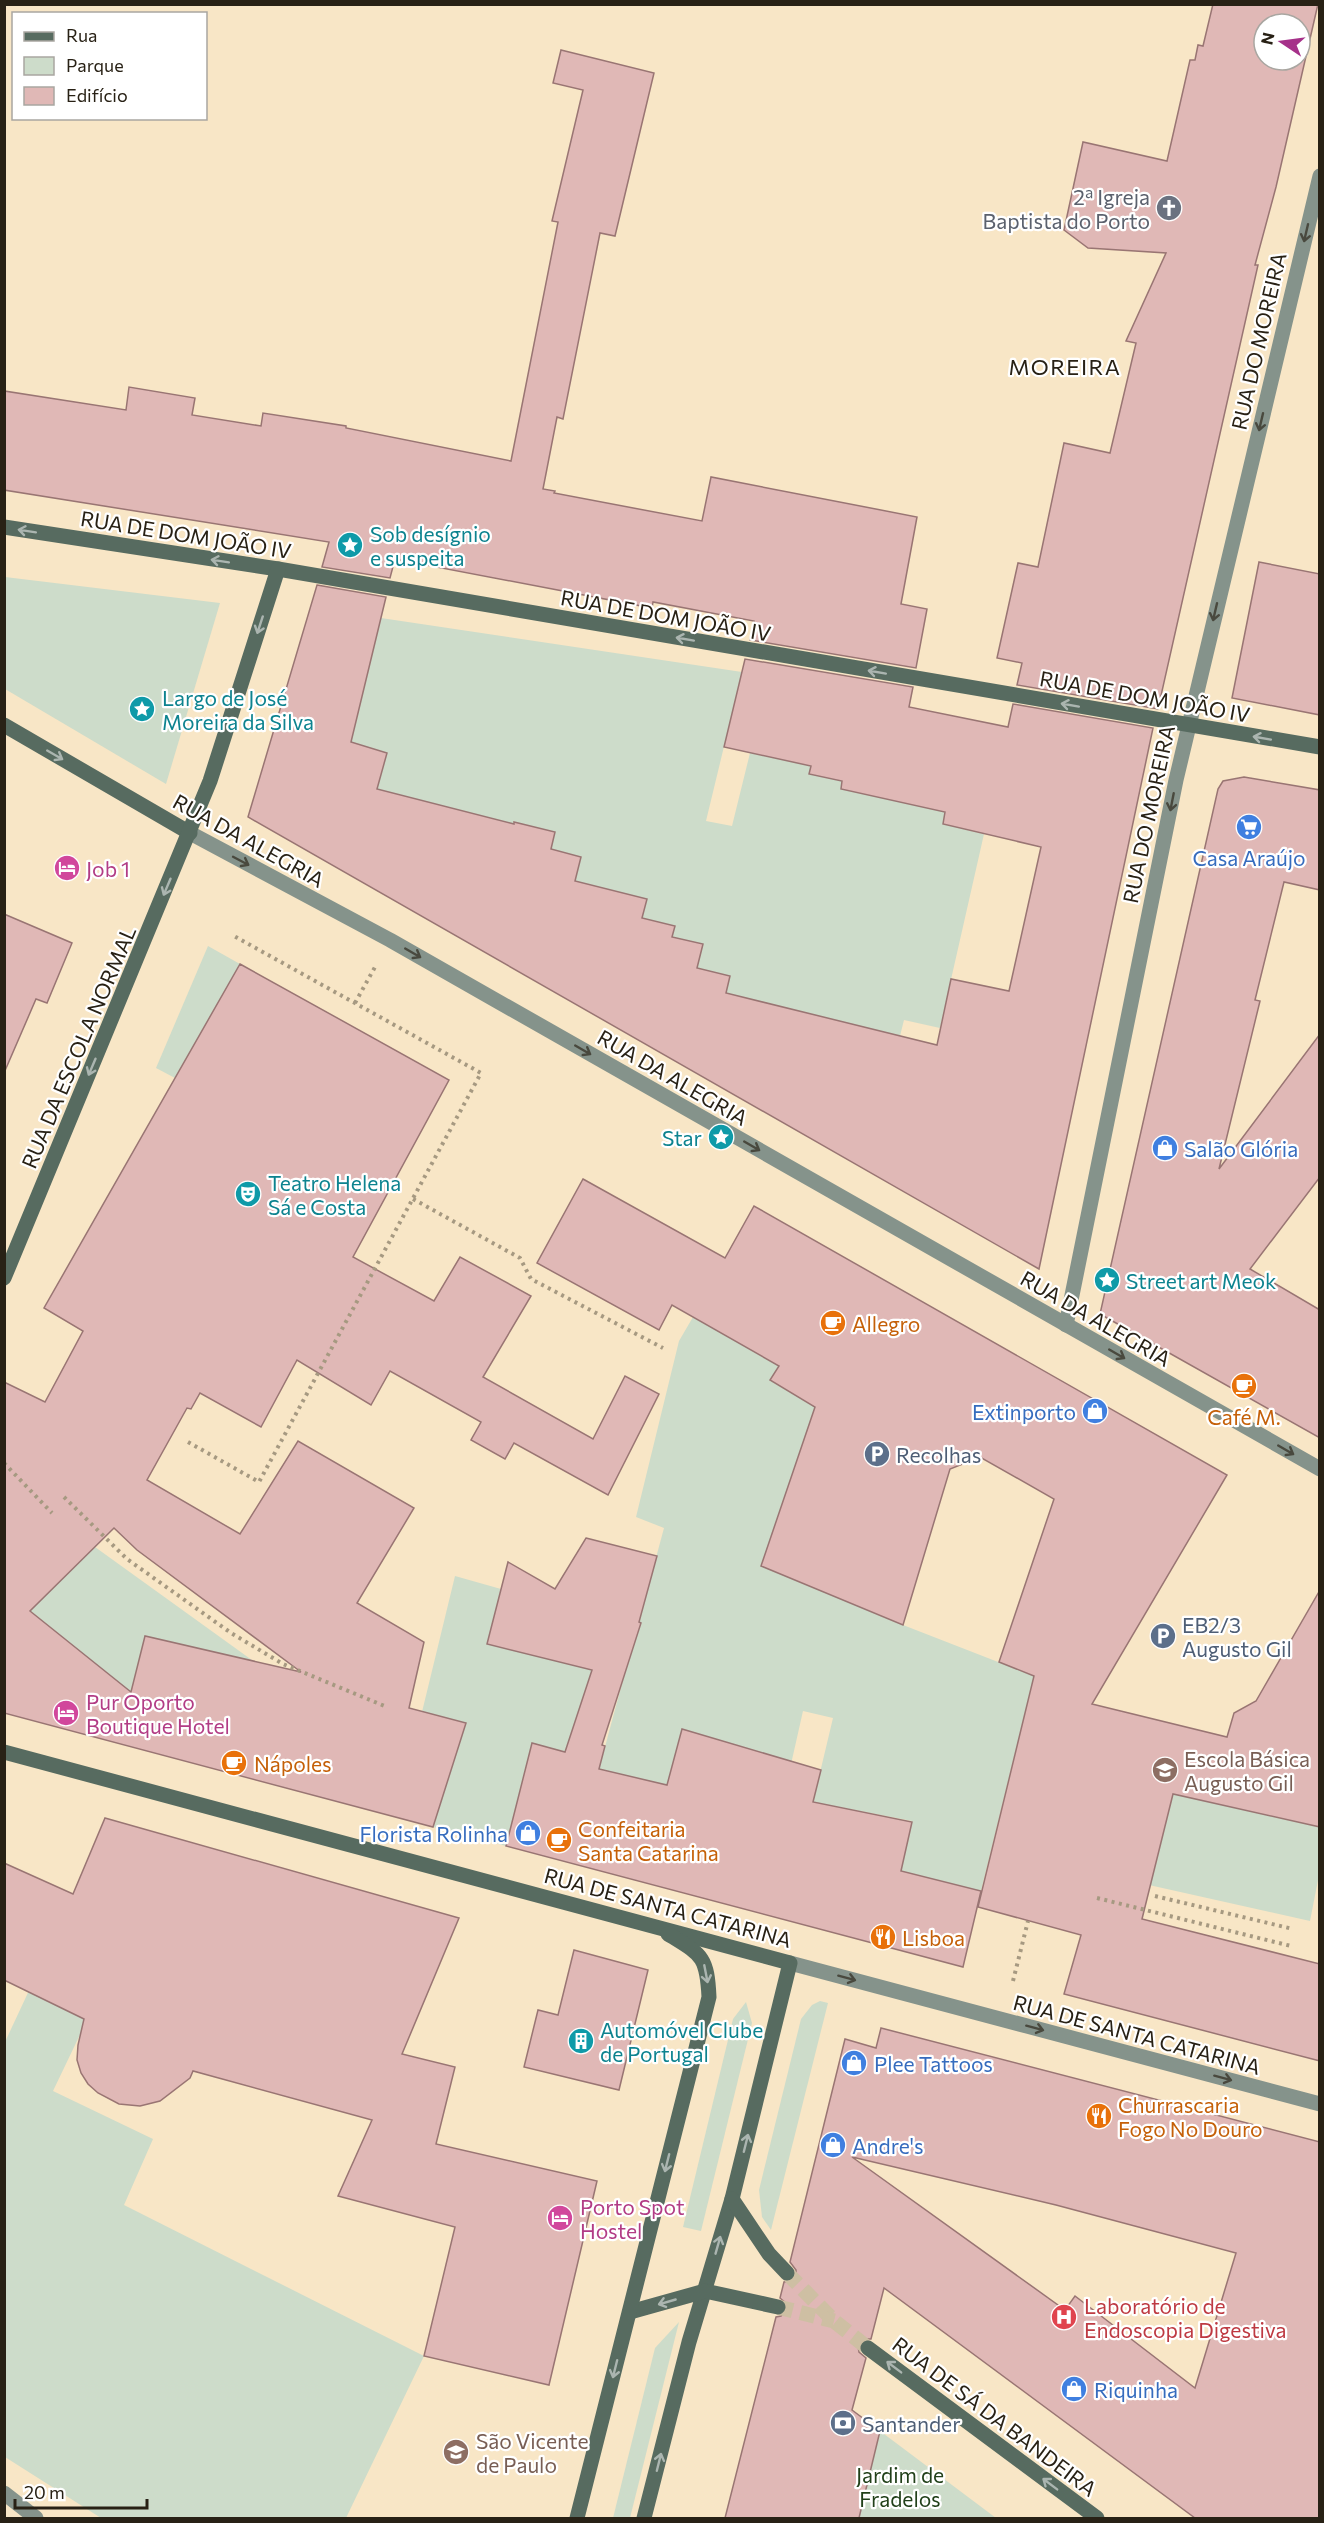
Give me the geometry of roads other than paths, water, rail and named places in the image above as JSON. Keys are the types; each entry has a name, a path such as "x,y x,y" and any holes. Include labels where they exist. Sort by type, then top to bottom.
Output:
{"main road":[{"name":"RUA DE DOM JOÃO IV","path":"4,527 278,569 1320,747"},
{"path":"190,833 213,774 278,569"},
{"name":"RUA DA ALEGRIA","path":"4,725 190,833"},
{"name":"RUA DA ESCOLA NORMAL","path":"4,1278 190,833"},
{"name":"RUA DE SANTA CATARINA","path":"4,1752 790,1963"},
{"path":"577,2518 709,1997 708,1971 699,1953 650,1924"},
{"path":"644,2518 689,2342 732,2199 790,1963"},
{"path":"732,2199 769,2254 787,2273"},
{"path":"630,2312 705,2291 778,2307"},
{"name":"RUA DE SÁ DA BANDEIRA","path":"868,2348 1097,2518"}],"street":[{"name":"RUA DO MOREIRA","path":"1066,1325 1189,725 1320,176"},
{"name":"RUA DA ALEGRIA","path":"190,833 390,940 1320,1469"},
{"name":"RUA DE SANTA CATARINA","path":"790,1963 1320,2104"},
{"path":"4,2493 36,2518"}],"tunnel":[{"path":"787,2273 834,2321 868,2348"},
{"path":"778,2307 834,2321"}],"place":[{"name":"2ª Igreja Baptista do Porto","path":"1169,208"},
{"name":"Sob desígnio e suspeita","path":"350,545"},
{"name":"Largo de José Moreira da Silva","path":"142,709"},
{"name":"Casa Araújo","path":"1249,827"},
{"name":"Job 1","path":"67,868"},
{"name":"Star","path":"721,1137"},
{"name":"Salão Glória","path":"1165,1148"},
{"name":"Teatro Helena Sá e Costa","path":"248,1194"},
{"name":"Street art Meok","path":"1107,1280"},
{"name":"Allegro","path":"833,1323"},
{"name":"Café M.","path":"1244,1386"},
{"name":"Extinporto","path":"1095,1411"},
{"name":"Recolhas","path":"877,1454"},
{"name":"EB2/3 Augusto Gil","path":"1163,1636"},
{"name":"Pur Oporto Boutique Hotel","path":"66,1713"},
{"name":"Nápoles","path":"234,1763"},
{"name":"Escola Básica Augusto Gil","path":"1165,1770"},
{"name":"Florista Rolinha","path":"528,1833"},
{"name":"Confeitaria Santa Catarina","path":"559,1840"},
{"name":"Lisboa","path":"883,1937"},
{"name":"Automóvel Clube de Portugal","path":"581,2041"},
{"name":"Plee Tattoos","path":"854,2063"},
{"name":"Churrascaria Fogo No Douro","path":"1099,2116"},
{"name":"Andre's","path":"833,2145"},
{"name":"Porto Spot Hostel","path":"560,2218"},
{"name":"Laboratório de Endoscopia Digestiva","path":"1064,2317"},
{"name":"Riquinha","path":"1074,2389"},
{"name":"Santander","path":"843,2423"},
{"name":"São Vicente de Paulo","path":"456,2452"}],"district":[{"name":"MOREIRA","path":"1065,366"}],"park label":[{"name":"Jardim de Fradelos","path":"900,2486"}]}
